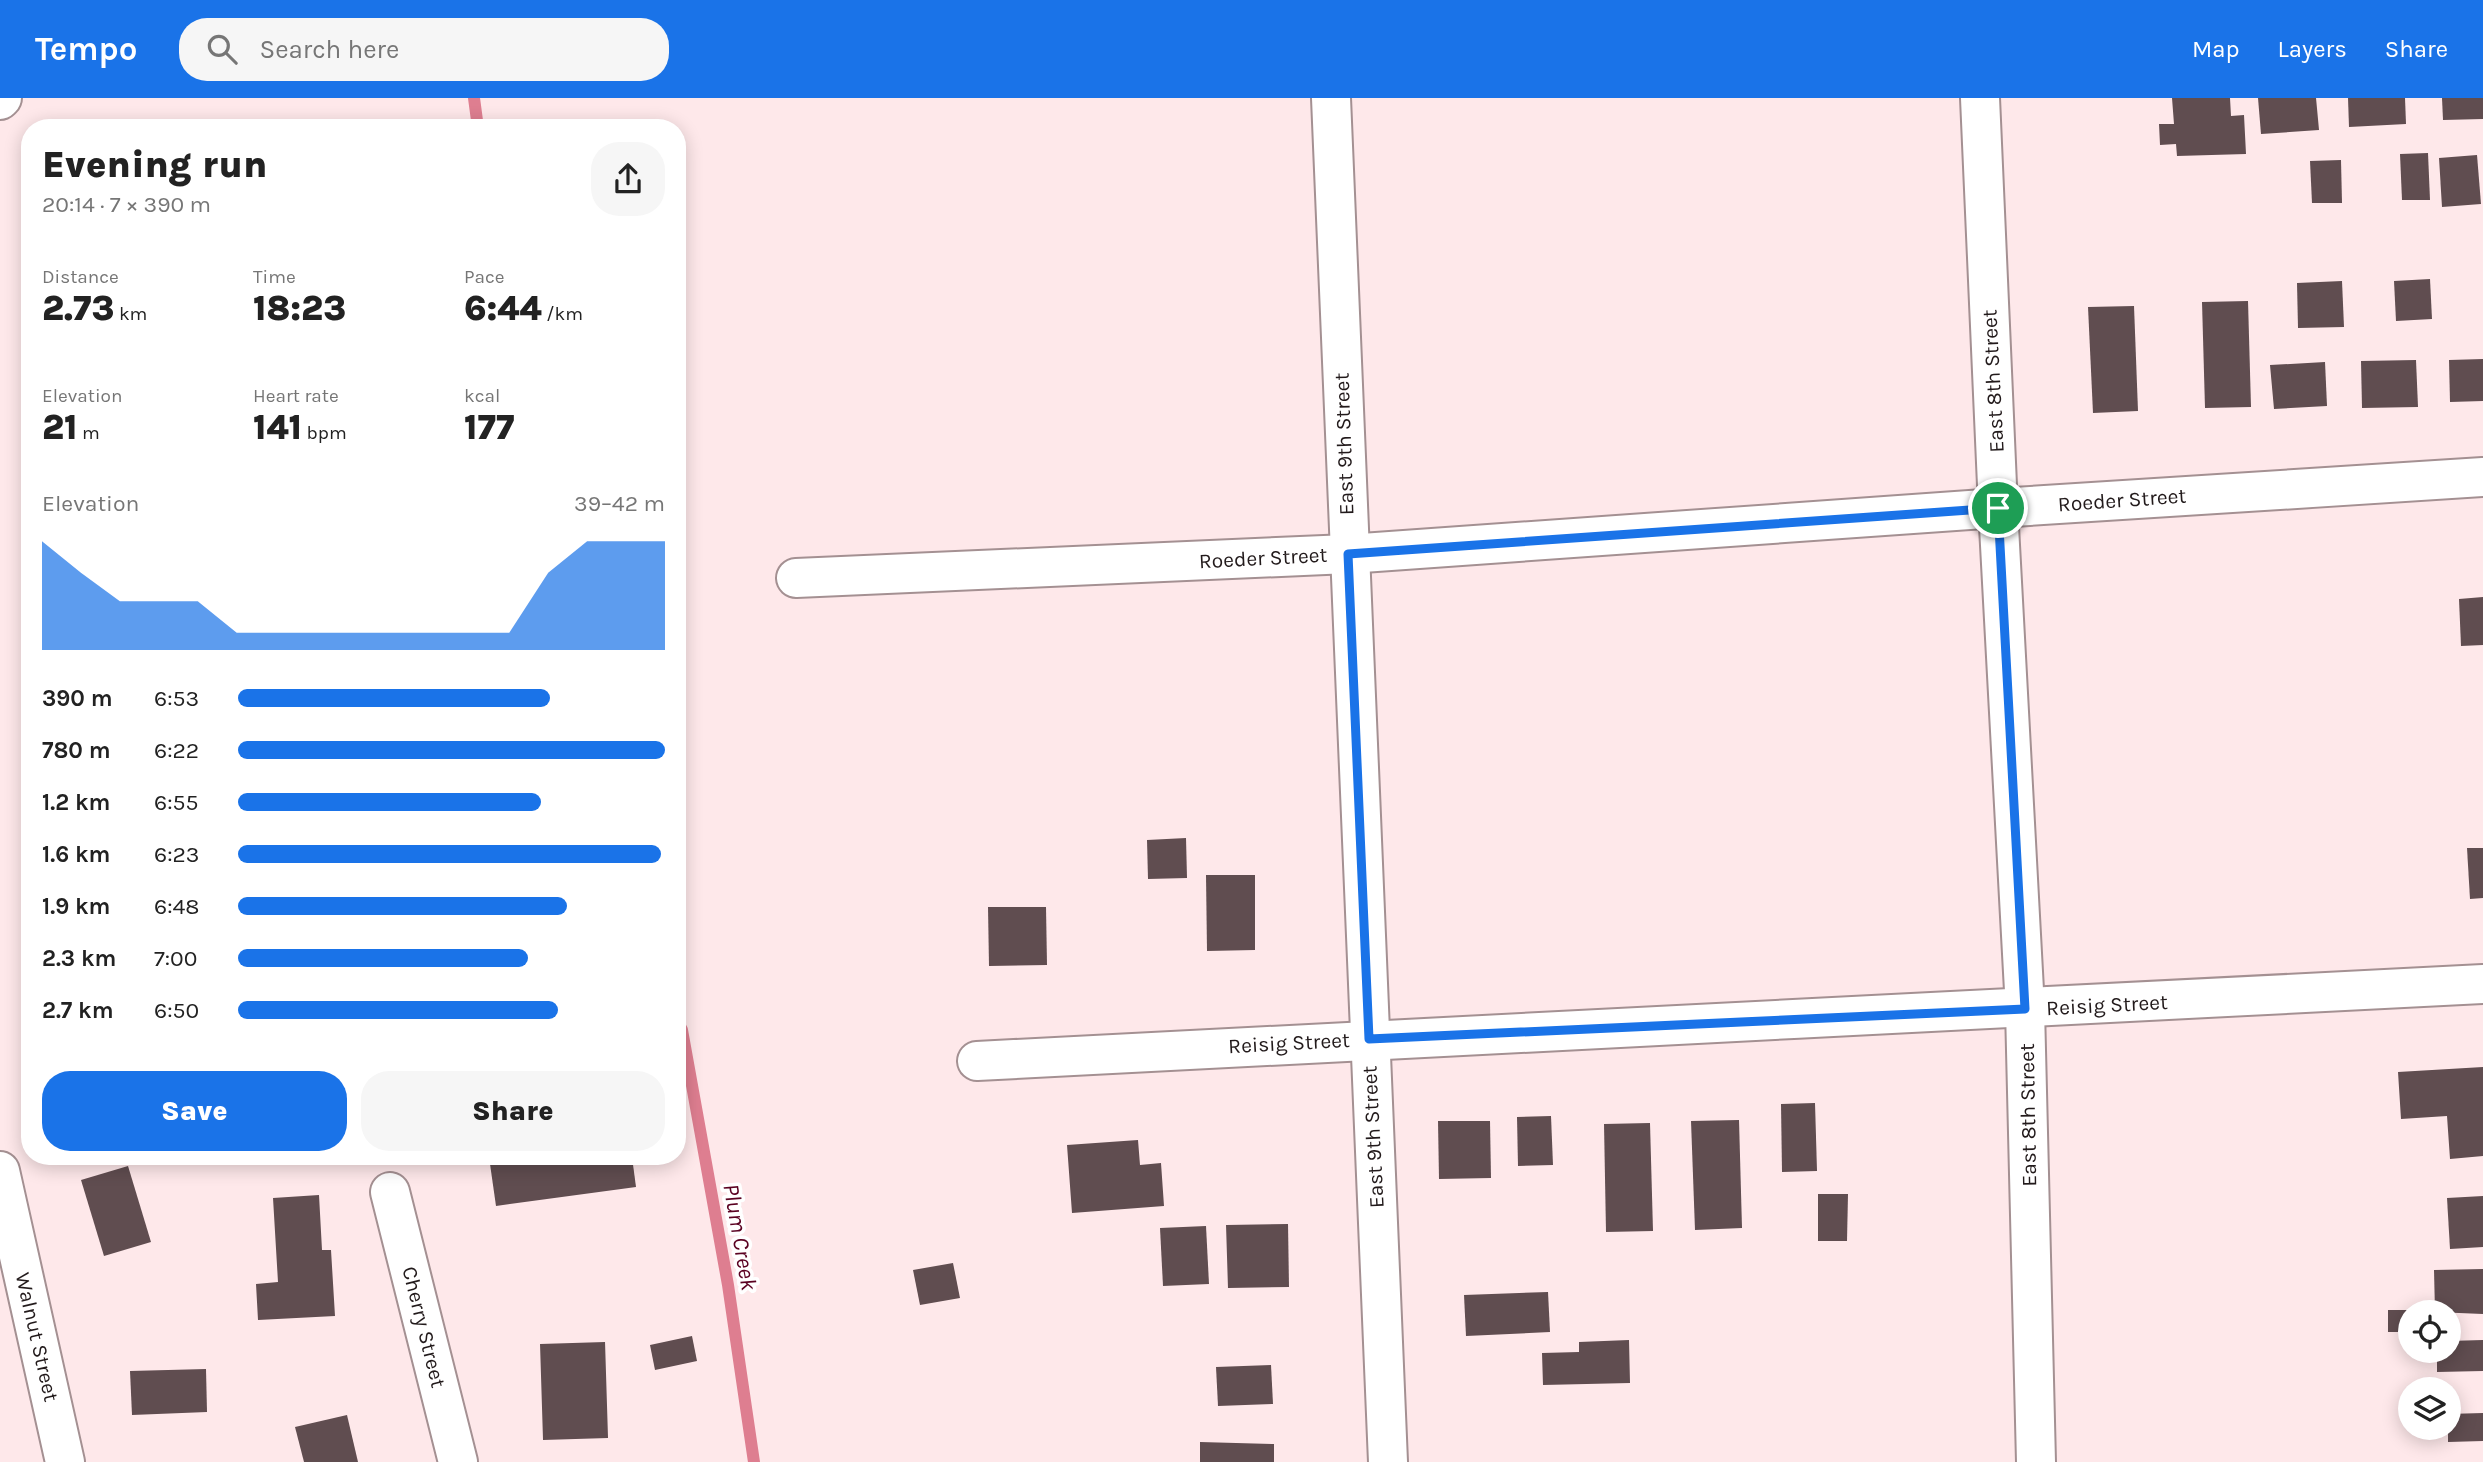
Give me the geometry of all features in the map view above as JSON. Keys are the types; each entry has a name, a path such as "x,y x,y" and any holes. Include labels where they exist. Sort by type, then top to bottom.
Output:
{"street":[{"name":"East 9th Street","path":"1331,98 1388,1462"},
{"name":"East 8th Street","path":"1980,98 1998,508 2025,1009 2036,1462"},
{"name":"Roeder Street","path":"796,578 1348,554 2483,477"},
{"name":"Reisig Street","path":"977,1061 2483,984"},
{"name":"Walnut Street","path":"0,1171 65,1462"},
{"name":"Cherry Street","path":"390,1192 458,1462"}],"building":[{"path":"2172,98 2230,98 2231,116 2244,115 2246,154 2177,156 2176,144 2160,145 2159,124 2174,124"},
{"path":"2258,98 2316,98 2319,130 2261,134"},
{"path":"2348,98 2405,98 2406,124 2349,127"},
{"path":"2442,98 2483,98 2483,119 2443,120"},
{"path":"2428,153 2430,200 2402,200 2400,154"},
{"path":"2477,155 2481,204 2442,207 2439,158"},
{"path":"2341,160 2342,203 2312,203 2310,161"},
{"path":"2430,279 2432,319 2396,321 2394,281"},
{"path":"2342,281 2344,327 2298,328 2297,283"},
{"path":"2248,301 2251,407 2205,408 2202,302"},
{"path":"2134,306 2138,411 2093,413 2088,307"},
{"path":"2483,359 2483,401 2450,402 2449,360"},
{"path":"2416,360 2418,407 2362,408 2361,361"},
{"path":"2325,362 2327,406 2274,409 2270,365"},
{"path":"2483,597 2483,645 2461,646 2459,599"},
{"path":"1186,838 1187,878 1148,879 1147,840"},
{"path":"2467,848 2483,848 2483,898 2470,899"},
{"path":"1206,875 1255,875 1255,950 1207,951"},
{"path":"988,907 1046,907 1047,965 989,966"},
{"path":"2483,1067 2483,1156 2450,1159 2447,1116 2401,1119 2398,1072"},
{"path":"1815,1103 1817,1171 1782,1172 1781,1104"},
{"path":"1551,1116 1553,1165 1518,1166 1517,1117"},
{"path":"1739,1120 1742,1228 1695,1230 1691,1121"},
{"path":"1438,1121 1490,1121 1491,1178 1439,1179"},
{"path":"1650,1123 1653,1231 1606,1232 1604,1124"},
{"path":"1138,1140 1140,1165 1161,1163 1164,1206 1072,1213 1067,1145"},
{"path":"490,1165 633,1165 636,1187 496,1206"},
{"path":"128,1166 151,1242 104,1256 81,1180"},
{"path":"1818,1194 1848,1194 1847,1241 1818,1241"},
{"path":"319,1195 322,1250 331,1250 335,1316 258,1320 256,1284 278,1282 273,1198"},
{"path":"2483,1196 2483,1247 2450,1249 2447,1198"},
{"path":"1288,1224 1289,1287 1228,1288 1226,1225"},
{"path":"1206,1226 1209,1284 1163,1286 1160,1228"},
{"path":"953,1263 960,1298 920,1305 913,1270"},
{"path":"2483,1269 2483,1314 2461,1313 2461,1300 2435,1300 2434,1270"},
{"path":"1548,1292 1550,1332 1466,1336 1464,1295"},
{"path":"2388,1310 2398,1310 2398,1332 2388,1332"},
{"path":"692,1336 697,1361 655,1370 650,1345"},
{"path":"1629,1340 1630,1383 1543,1385 1542,1353 1579,1352 1579,1342"},
{"path":"2483,1340 2483,1371 2437,1372 2437,1363 2461,1363 2461,1341"},
{"path":"605,1342 608,1438 543,1440 540,1344"},
{"path":"1271,1365 1273,1404 1218,1406 1216,1367"},
{"path":"206,1369 207,1412 132,1415 130,1371"},
{"path":"2483,1413 2483,1441 2448,1442 2461,1440 2461,1414"},
{"path":"347,1415 358,1462 304,1462 295,1427"},
{"path":"1200,1442 1274,1444 1274,1462 1200,1462"}],"waterway":[{"name":"Plum Creek","path":"474,98 477,119"},
{"name":"Plum Creek","path":"686,1052 728,1285 754,1462"}],"route":[{"path":"1998,508 2025,1009 1369,1039 1348,554 1998,508"}]}
